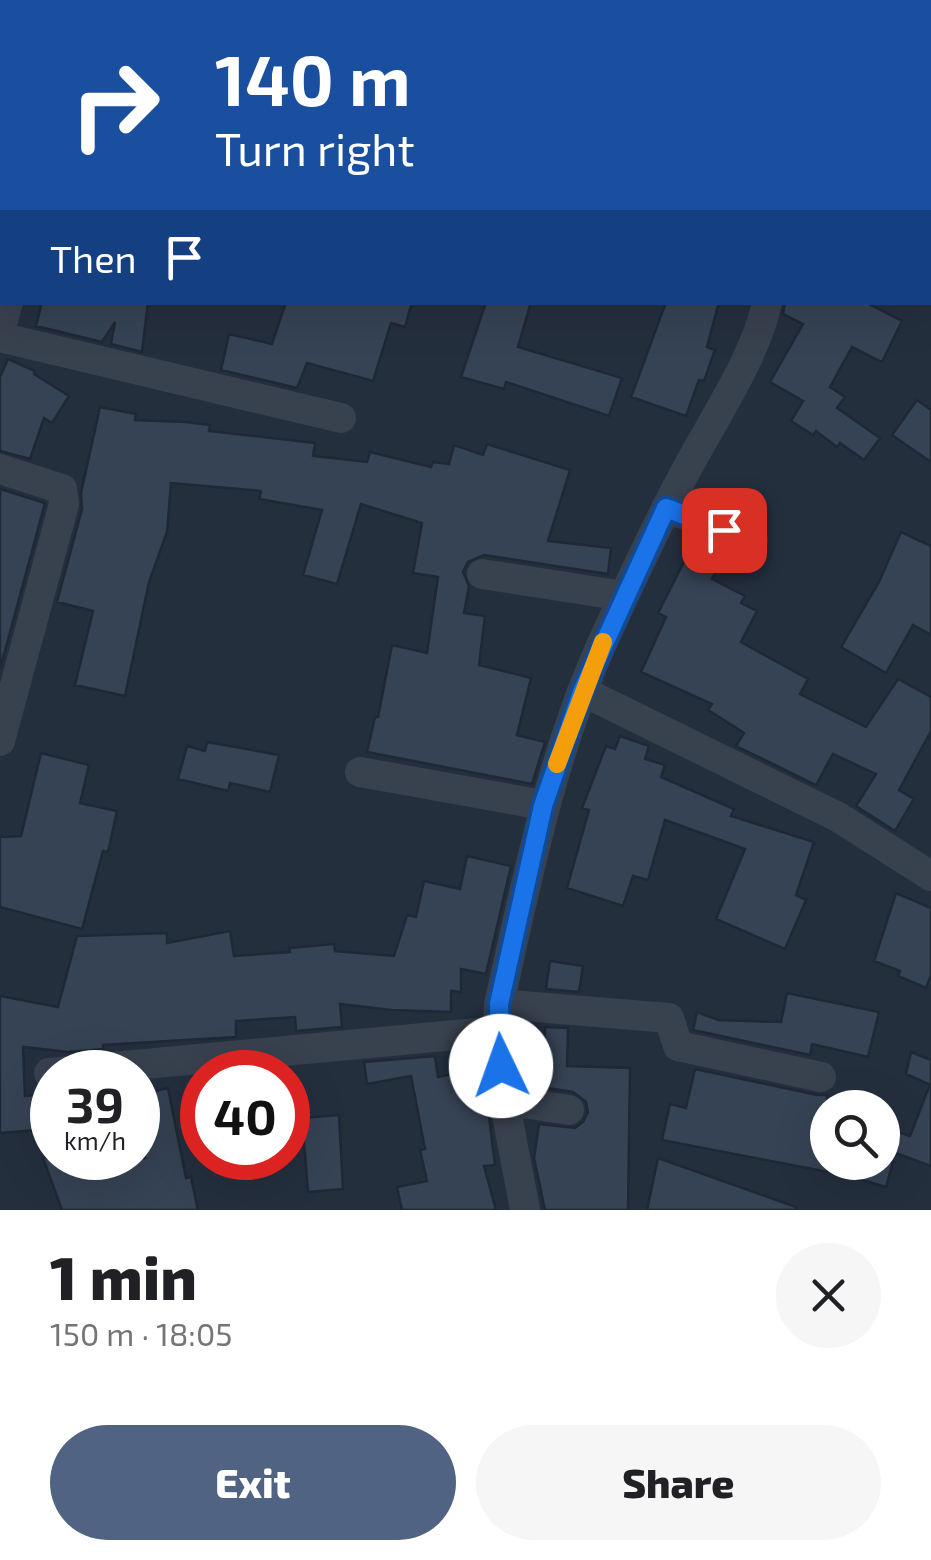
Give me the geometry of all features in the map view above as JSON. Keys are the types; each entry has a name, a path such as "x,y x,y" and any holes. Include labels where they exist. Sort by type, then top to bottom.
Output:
{"street":[{"path":"7,305 0,335 342,418"},
{"path":"525,1210 504,1100 498,1018 543,806 582,692 624,596 754,342 767,305"},
{"path":"0,470 62,489 64,504 0,741"},
{"path":"666,508 753,540"},
{"path":"482,574 624,596"},
{"path":"582,692 841,818 931,876"},
{"path":"360,772 543,806"},
{"path":"160,1059 498,1018 669,1018 678,1046 821,1077"},
{"path":"504,1100 569,1110"}],"building":[{"path":"41,305 148,305 142,352 111,344 115,322 102,342 36,326"},
{"path":"285,305 411,305 405,327 391,323 373,381 307,363 297,388 221,370 229,334 272,344"},
{"path":"485,305 530,305 518,347 622,378 609,416 506,382 504,389 461,377"},
{"path":"665,305 718,305 707,347 715,350 686,416 631,397"},
{"path":"784,305 871,305 902,321 882,362 852,347 830,387 845,397 837,408 880,438 864,460 840,443 837,447 816,431 813,435 791,421 803,401 770,382 803,324 783,314"},
{"path":"8,359 35,371 34,374 69,396 52,423 44,418 30,459 0,451 0,377"},
{"path":"917,400 931,410 931,462 892,435"},
{"path":"100,407 136,414 135,420 210,425 209,431 315,443 313,456 367,462 370,452 431,467 433,462 449,464 454,445 483,455 487,444 570,470 548,541 611,548 608,574 484,555 468,562 463,572 469,586 464,613 485,616 479,665 531,678 517,735 545,742 532,784 367,752 392,645 427,653 438,577 413,573 422,523 361,504 337,584 303,575 322,510 259,499 261,491 171,483 167,532 149,582 125,696 75,685 93,611 57,602 82,509 81,493"},
{"path":"0,489 45,503 0,669"},
{"path":"901,532 931,546 931,635 913,625 886,673 841,647 879,582"},
{"path":"690,550 719,565 712,579 745,596 741,603 757,611 741,642 808,679 800,694 866,727 898,679 931,697 931,731 899,790 914,799 895,831 856,806 876,774 833,754 816,785 736,746 744,733 708,710 712,704 641,672 666,617 658,613"},
{"path":"620,736 649,746 645,759 665,765 661,777 734,809 731,816 814,842 796,895 806,900 785,949 716,919 745,849 665,820 648,880 633,876 623,906 567,888 589,810 582,808 606,746 615,749"},
{"path":"207,742 279,755 270,792 230,783 228,791 178,779 187,746 205,751"},
{"path":"41,753 89,765 80,803 117,811 108,852 103,851 82,929 0,907 0,837 21,836"},
{"path":"467,856 511,866 486,974 461,969 461,992 451,991 451,1012 340,1004 342,1027 296,1031 295,1017 236,1021 236,1037 103,1045 103,1049 91,1050 23,1047 30,1131 0,1133 0,996 58,1007 77,936 167,933 167,943 230,931 234,956 334,944 335,951 394,956 407,915 416,917 424,881 460,889"},
{"path":"896,893 931,908 931,975 926,988 898,976 900,971 874,961"},
{"path":"550,961 583,966 579,992 546,989"},
{"path":"787,993 879,1012 868,1057 812,1044 810,1055 693,1030 697,1012 718,1020 781,1022"},
{"path":"545,1027 568,1028 567,1066 630,1068 628,1210 545,1210 534,1158 539,1124 575,1128 588,1112 586,1102 573,1092 522,1084 523,1068 544,1068"},
{"path":"911,1052 931,1060 931,1085 906,1074"},
{"path":"435,1056 438,1077 475,1069 490,1124 495,1165 484,1166 496,1210 402,1210 397,1187 427,1181 411,1076 367,1084 364,1062"},
{"path":"695,1069 810,1094 810,1169 662,1140 670,1104 686,1108"},
{"path":"931,1087 931,1166 900,1155 900,1133 910,1136"},
{"path":"168,1088 180,1148 180,1180 192,1180 198,1210 62,1210 51,1180 160,1180 160,1090"},
{"path":"339,1115 343,1189 308,1192 310,1117"},
{"path":"658,1158 796,1207 796,1210 647,1210"},
{"path":"862,1180 888,1180 886,1187"}],"slow traffic":[{"path":"557,764 603,642"}],"route":[{"path":"501,1066 499,1004 543,806 582,692 666,508 724,530"}]}
